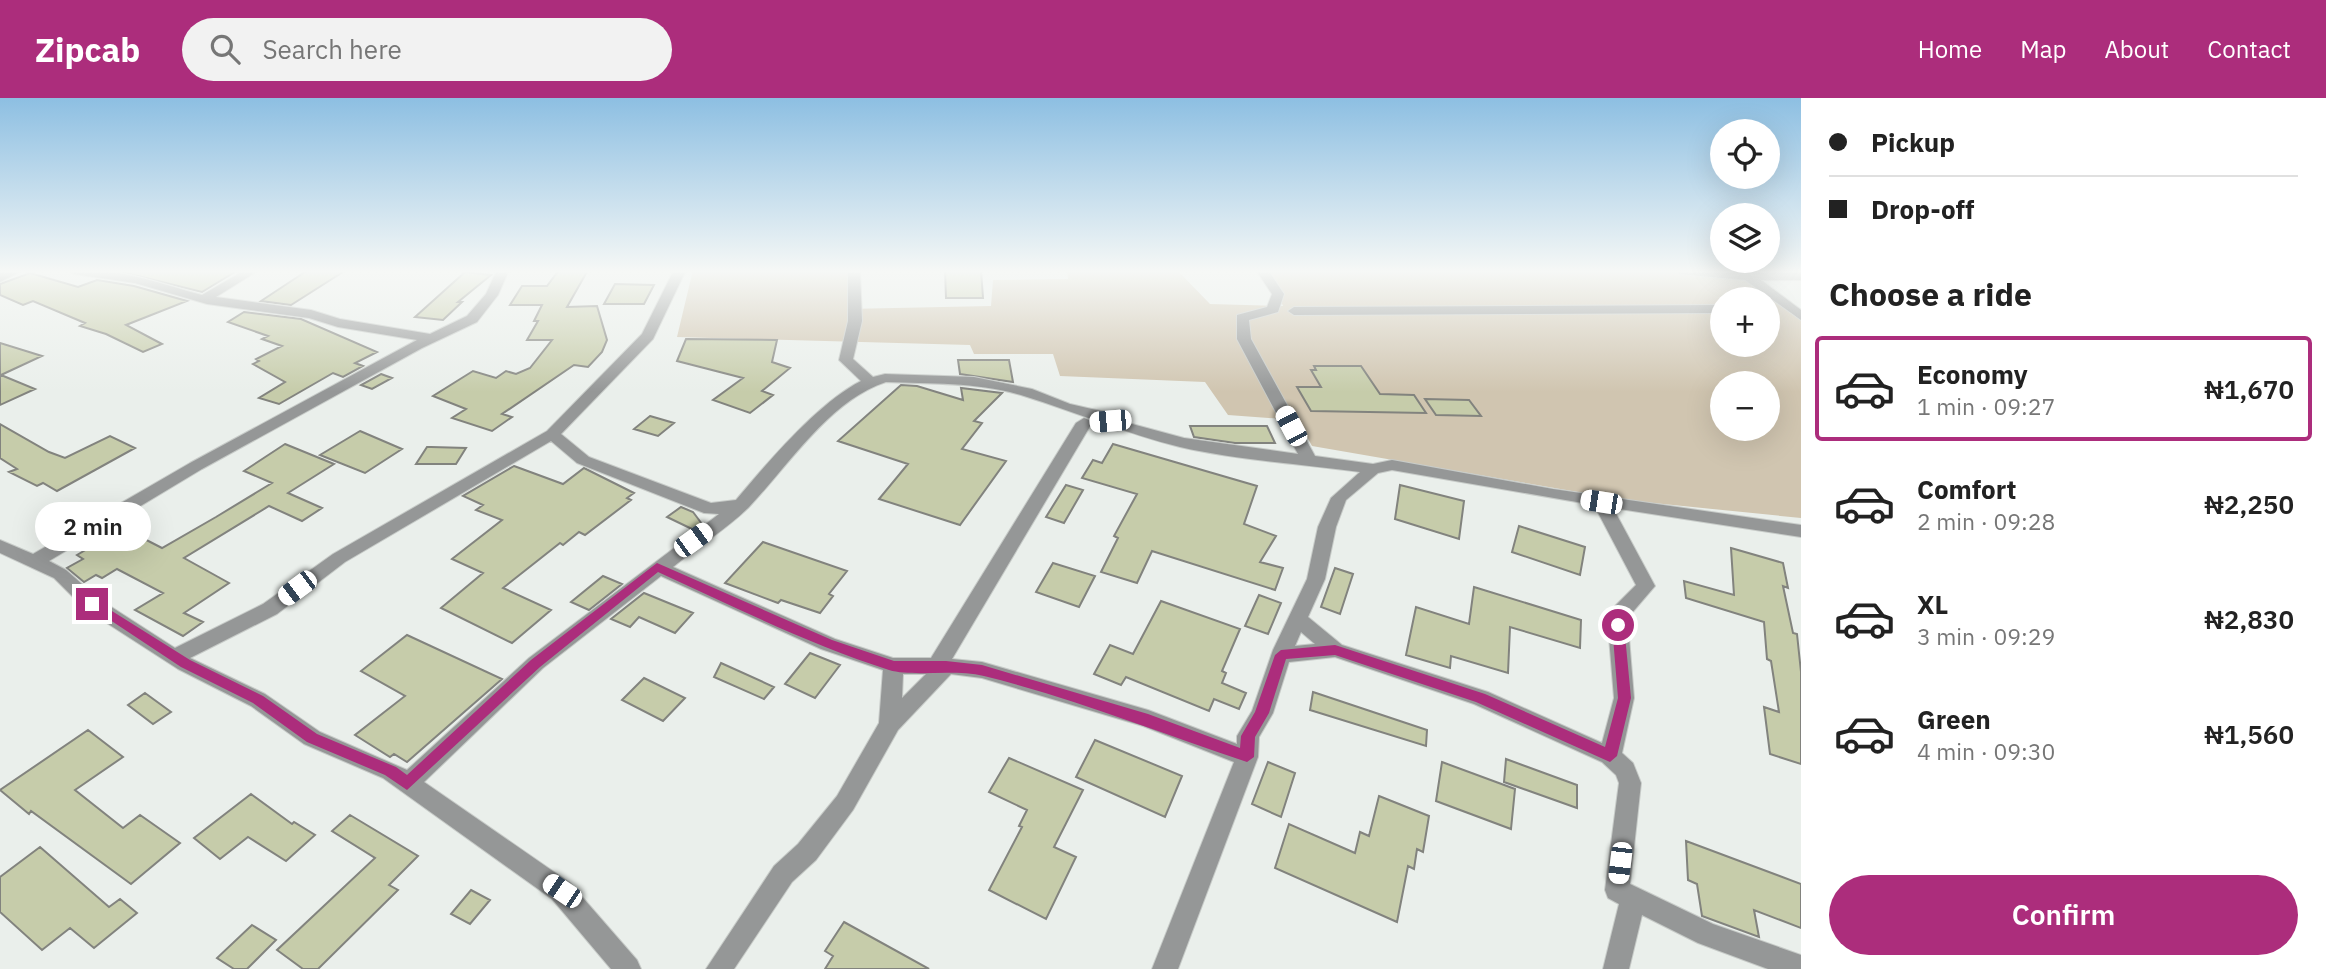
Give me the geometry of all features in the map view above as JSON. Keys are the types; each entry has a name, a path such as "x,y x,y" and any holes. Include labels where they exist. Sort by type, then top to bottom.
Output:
{"street":[{"path":"287,311 311,314 338,323 432,338"},
{"path":"34,562 196,466 480,311"},
{"path":"174,657 270,609 339,558 552,435 648,335 660,311"},
{"path":"855,311 846,360 870,382"},
{"path":"1267,311 1241,318 1244,339 1309,459"},
{"path":"1294,311 1370,311"},
{"path":"1780,312 1798,313"},
{"path":"407,784 536,663 657,567 711,518 739,506 823,418 870,382 884,378 955,378 1027,391 1065,407 1183,443 1377,468 1407,468 1601,502 1801,531"},
{"path":"1065,407 1084,423 1110,421"},
{"path":"719,969 783,874 807,852 845,803 890,724 941,666 994,578 1034,502 1084,423"},
{"path":"552,435 583,460 711,518"},
{"path":"1165,969 1247,757 1248,736 1262,713 1281,655 1316,579 1327,527 1339,498 1377,468"},
{"path":"1601,502 1646,586 1622,611 1618,625 1625,698 1610,756"},
{"path":"0,547 60,574 92,604 174,657 258,699 312,738 391,771 562,891 628,969"},
{"path":"657,567 828,644 893,666 941,666 982,670 1148,719 1247,757"},
{"path":"1297,618 1335,650 1480,698 1610,756 1625,770 1630,783 1617,890 1707,934 1801,968"},
{"path":"1281,655 1335,650"},
{"path":"890,724 893,666"},
{"path":"1616,969 1633,898"}],"shaded area":[{"path":"683,311 1710,311 1710,357 1780,357 1780,311 1788,311 1801,320 1801,518 1624,500 1312,446 1298,420 1228,415 1205,382 1060,376 1053,354 974,354 970,345 677,337"}],"building":[{"path":"56,311 162,311 126,325 162,344 143,352 106,334 80,326 85,323"},
{"path":"422,311 453,311 443,320 415,317"},
{"path":"539,311 598,311 607,340 602,352 588,367 574,365 502,414 512,417 492,431 452,418 466,409 433,396 473,371 496,378 506,371 516,374 530,368 552,340 527,340 538,321 534,321"},
{"path":"244,312 301,319 377,352 355,363 363,366 343,377 333,373 279,404 259,398 285,382 253,364 259,361 256,359 282,346 262,339 268,336 228,322"},
{"path":"686,339 777,340 772,362 790,368 762,391 773,395 750,413 713,400 743,378 677,361"},
{"path":"0,343 42,356 1,375 35,389 0,405"},
{"path":"958,360 1009,360 1013,382 960,374"},
{"path":"1314,366 1361,366 1380,394 1414,395 1426,413 1311,411 1297,387 1321,387 1311,370 1316,370"},
{"path":"381,374 392,378 372,389 361,385"},
{"path":"901,385 917,386 963,400 961,388 1002,393 974,421 982,423 962,449 1006,461 960,525 879,499 908,464 838,441"},
{"path":"1425,399 1469,400 1481,416 1436,415"},
{"path":"650,416 674,423 658,436 634,429"},
{"path":"0,424 65,458 110,436 135,448 57,491 43,483 37,486 9,472 17,469 0,458"},
{"path":"1190,426 1267,426 1275,443 1235,443 1194,437"},
{"path":"360,431 402,449 365,473 320,455"},
{"path":"285,444 334,464 288,493 322,508 302,521 269,506 184,558 229,583 184,613 203,622 183,636 135,610 163,593 117,569 102,578 96,575 84,582 67,568 83,559 77,555 123,528 162,548 272,483 244,471"},
{"path":"1113,444 1257,486 1244,524 1276,536 1260,562 1283,568 1275,590 1152,551 1137,583 1101,572 1118,538 1114,536 1137,494 1082,478 1093,460 1102,463"},
{"path":"427,447 466,448 456,464 416,464"},
{"path":"514,466 563,484 584,468 634,493 627,498 631,500 585,535 579,532 563,545 560,543 503,588 551,610 512,643 441,608 483,573 452,559 502,520 476,510 483,505 463,496"},
{"path":"1066,485 1083,490 1064,523 1046,517"},
{"path":"1400,485 1464,501 1459,539 1395,519"},
{"path":"681,507 693,512 702,524 694,530 667,517"},
{"path":"1519,526 1585,547 1580,575 1512,552"},
{"path":"763,542 847,571 829,594 833,596 820,613 781,600 778,603 725,583"},
{"path":"1731,548 1783,563 1788,588 1783,586 1793,633 1797,634 1801,672 1801,764 1770,754 1764,707 1779,712 1771,661 1767,659 1764,622 1686,598 1684,581 1734,595"},
{"path":"1053,563 1095,576 1079,607 1036,592"},
{"path":"1335,568 1353,574 1340,614 1321,607"},
{"path":"603,576 622,584 589,610 571,602"},
{"path":"1474,587 1581,620 1580,648 1510,627 1508,673 1451,656 1450,668 1406,655 1416,607 1469,624"},
{"path":"644,593 693,613 675,633 639,617 630,627 611,619"},
{"path":"1259,595 1281,603 1268,634 1245,626"},
{"path":"1161,601 1240,629 1222,671 1226,673 1222,683 1246,693 1239,709 1214,699 1209,711 1126,677 1121,685 1094,674 1110,645 1133,654"},
{"path":"407,635 502,679 407,762 394,754 390,757 355,735 405,696 361,671"},
{"path":"810,653 840,665 815,698 785,684"},
{"path":"721,663 774,687 764,699 714,677"},
{"path":"644,678 685,698 663,721 622,700"},
{"path":"1313,692 1427,730 1426,746 1310,710"},
{"path":"145,693 171,712 153,724 128,705"},
{"path":"88,730 123,757 75,790 123,828 140,815 180,843 131,884 31,811 29,814 0,790"},
{"path":"1095,740 1182,776 1165,817 1076,777"},
{"path":"1009,758 1083,790 1054,847 1076,857 1046,919 989,890 1022,827 1019,826 1027,810 989,792"},
{"path":"1506,759 1577,785 1577,808 1504,782"},
{"path":"1268,762 1295,773 1281,817 1252,804"},
{"path":"1442,762 1515,789 1511,829 1436,801"},
{"path":"251,794 292,824 294,822 315,835 286,861 248,837 220,859 194,838"},
{"path":"1379,796 1429,816 1423,852 1417,849 1414,869 1408,866 1397,922 1275,868 1289,824 1355,853 1360,832 1369,836"},
{"path":"350,815 418,856 389,885 398,890 318,969 303,969 277,950 375,858 332,831"},
{"path":"1686,841 1801,884 1801,928 1754,910 1759,937 1702,916 1697,884 1688,880"},
{"path":"40,847 109,907 120,899 137,913 94,948 70,928 42,950 0,912 0,877"},
{"path":"471,890 490,900 470,924 451,914"},
{"path":"844,922 929,969 825,969 833,956 825,951"},
{"path":"252,925 276,940 247,969 234,969 217,958"}],"route":[{"path":"92,604 185,664 258,699 312,738 391,771 407,784 536,663 657,567 828,644 893,666 946,666 982,670 1148,719 1247,757 1248,736 1262,713 1281,655 1335,650 1480,698 1556,729 1610,756 1625,698 1618,625"}]}
